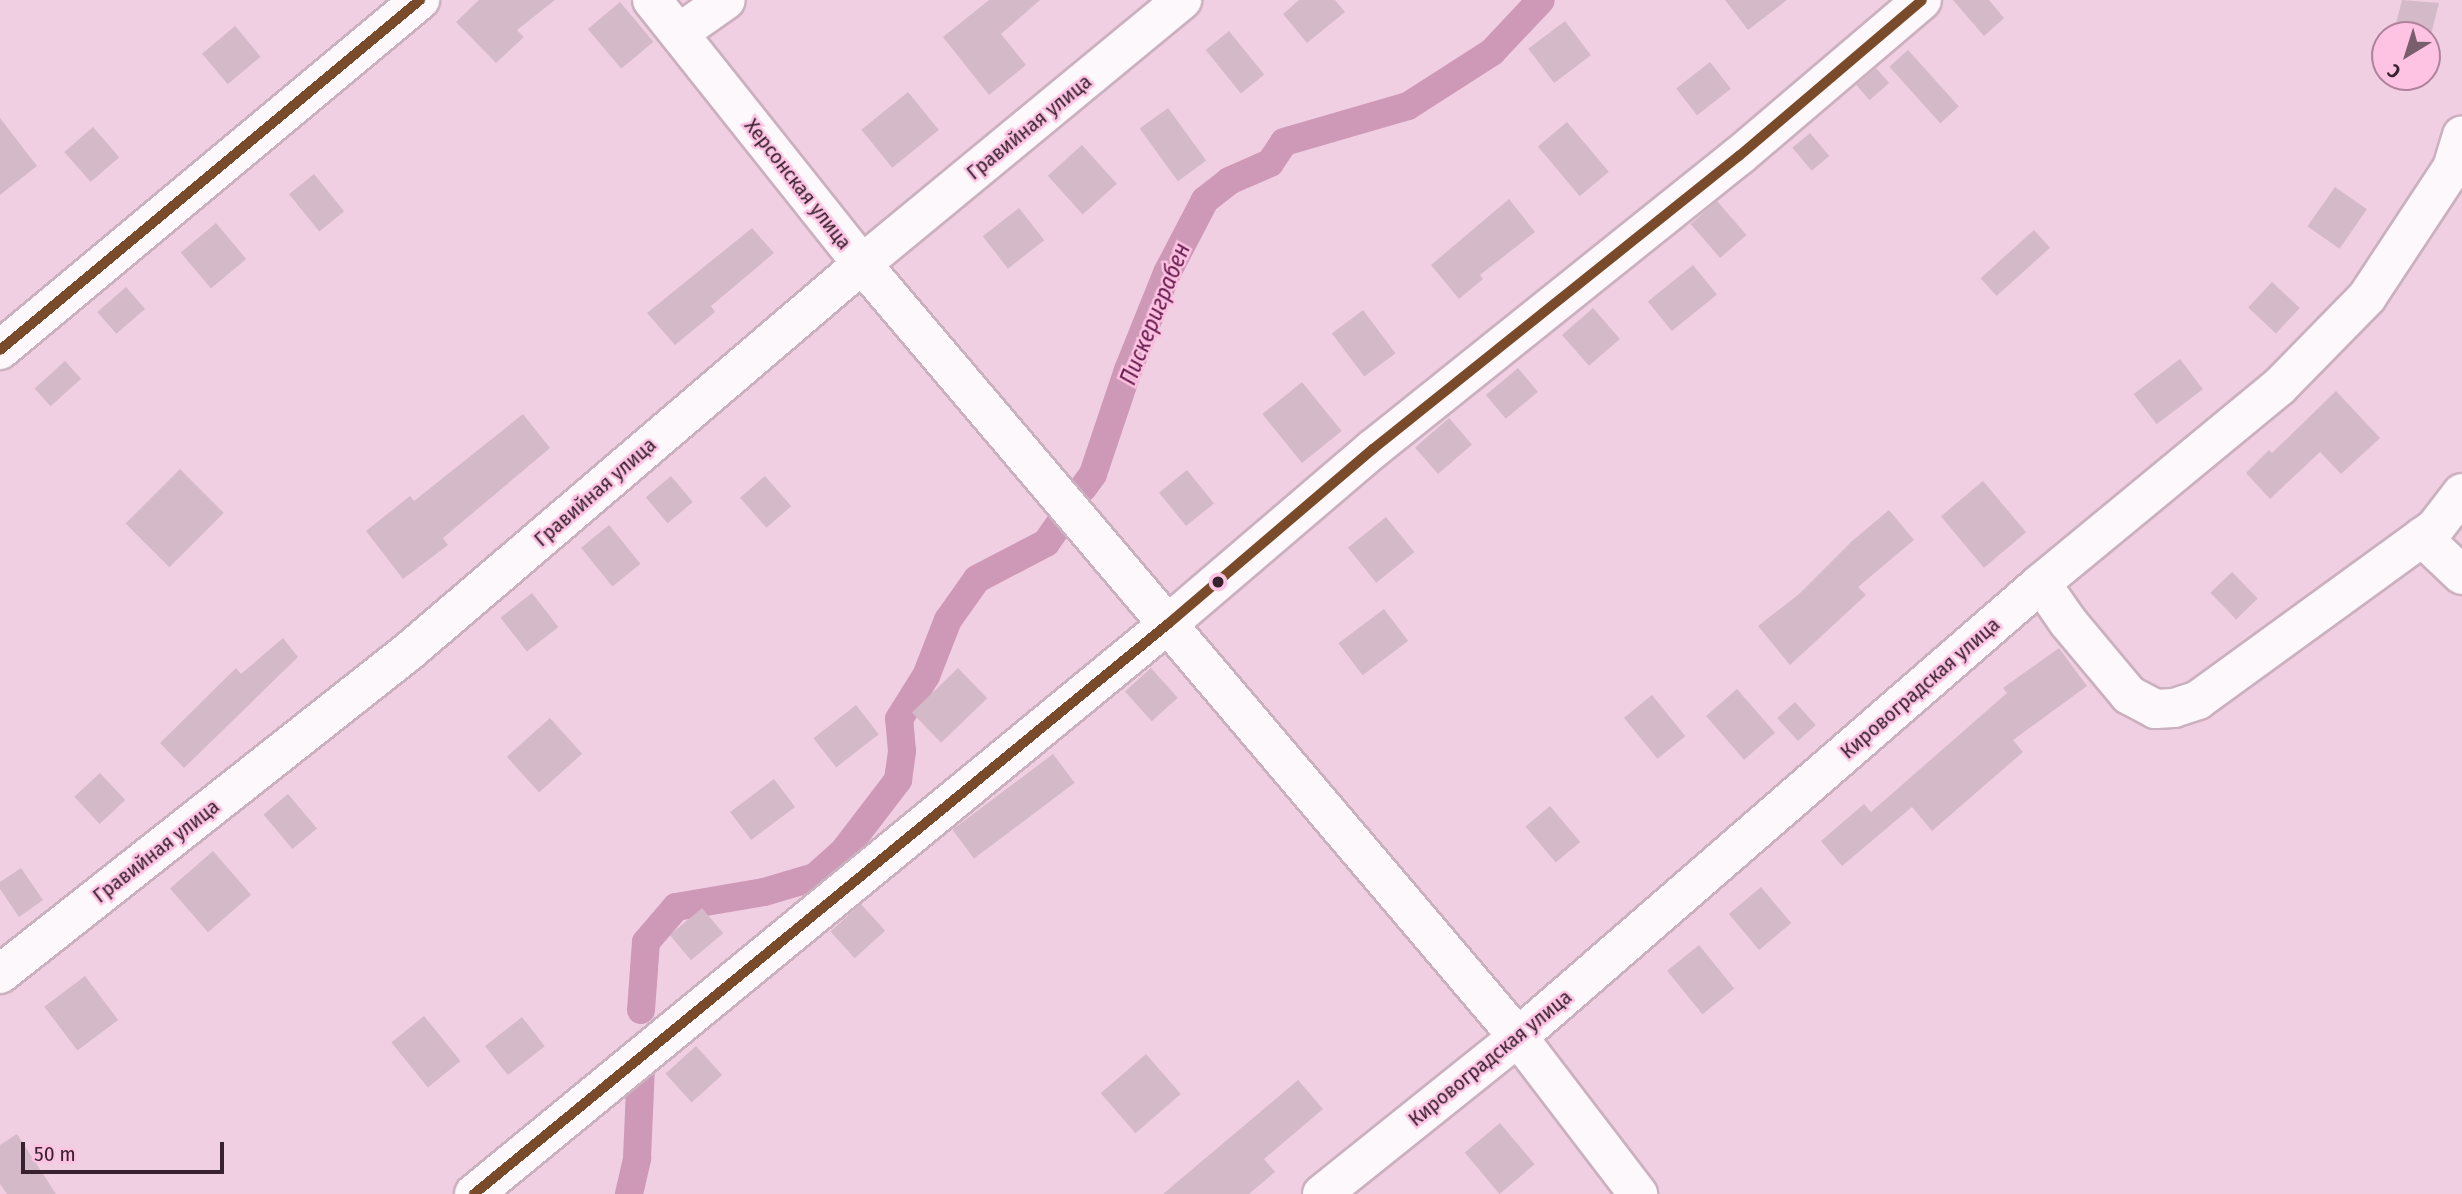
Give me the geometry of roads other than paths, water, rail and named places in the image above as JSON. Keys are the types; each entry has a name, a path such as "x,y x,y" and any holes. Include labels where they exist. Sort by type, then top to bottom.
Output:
{"street":[{"path":"0,350 420,0"},
{"name":"Херсонская улица","path":"652,0 862,264 1518,1037 1638,1194"},
{"path":"678,33 726,0"},
{"name":"Гравийная улица","path":"0,974 408,652 862,264 1182,0"},
{"path":"474,1194 1168,624 1373,449 1739,156 1922,0"},
{"name":"Кировоградская улица","path":"1322,1194 1518,1037 2040,583 2279,387 2367,297 2452,168 2462,135"},
{"path":"2040,583 2068,622 2129,695 2155,709 2174,708 2198,700 2423,537 2435,528 2462,493"},
{"path":"2423,537 2462,575"}],"waterway":[{"name":"Пискериграбен","path":"1083,488 1093,474 1128,370 1167,273 1205,200 1229,181 1270,163 1284,142 1408,106 1492,52 1541,0"},
{"name":"Пискериграбен","path":"641,1010 646,942 676,907 764,892 815,877 843,852 898,780 902,751 899,719 926,676 948,620 977,579 1046,543 1066,514"},
{"name":"Пискериграбен","path":"629,1194 637,1158 641,1068"}]}
